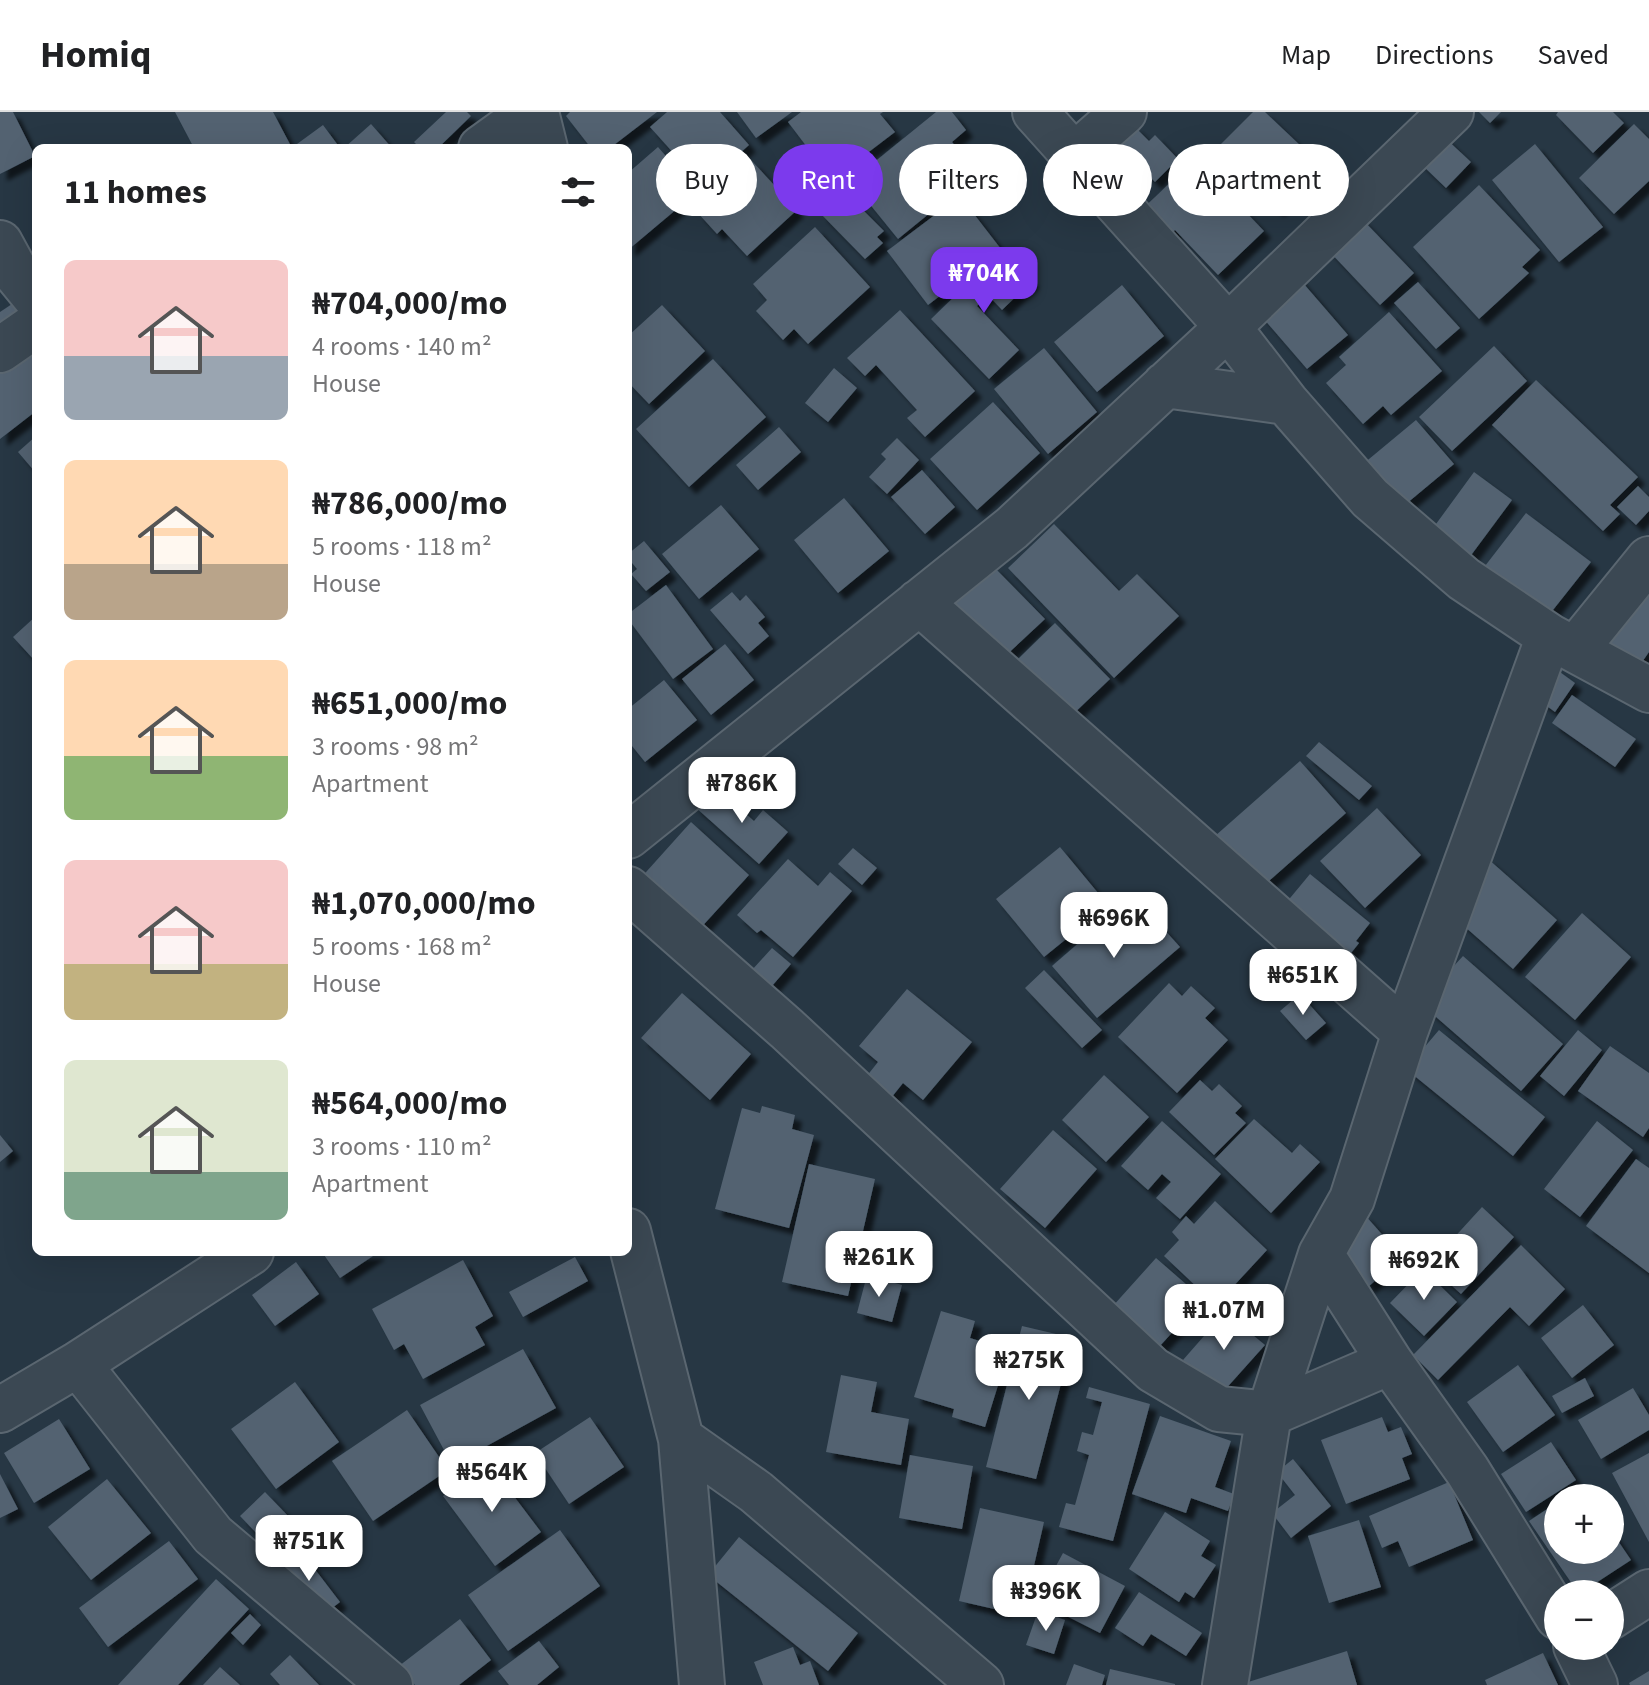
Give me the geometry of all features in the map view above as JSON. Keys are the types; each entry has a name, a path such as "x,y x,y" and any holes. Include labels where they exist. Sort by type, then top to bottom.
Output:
{"street":[{"path":"487,144 533,112 544,144"},
{"path":"1035,112 1065,144"},
{"path":"1088,144 1124,112"},
{"path":"632,833 1012,528 1228,327 1451,112"},
{"path":"1129,216 1228,327 1286,402 1370,498 1464,579 1562,643 1649,690"},
{"path":"0,243 18,276 32,293"},
{"path":"0,350 32,328"},
{"path":"1165,385 1286,402"},
{"path":"1225,1685 1269,1414 1321,1254 1352,1199 1405,1032 1562,643 1649,559"},
{"path":"919,602 1405,1032"},
{"path":"632,893 787,1029 1153,1370 1219,1409 1269,1414 1390,1362"},
{"path":"632,1247 681,1439 702,1685"},
{"path":"1321,1254 1390,1362 1467,1470 1544,1594"},
{"path":"0,1410 78,1364 245,1256"},
{"path":"78,1364 213,1535 390,1685"},
{"path":"681,1439 756,1492 981,1685"},
{"path":"1624,1608 1649,1592"},
{"path":"1583,1660 1595,1685"}],"building":[{"path":"0,112 13,112 32,150 32,158 0,174"},
{"path":"175,112 273,112 290,144 192,144"},
{"path":"446,112 467,112 471,116 442,144 414,142"},
{"path":"570,112 657,112 615,144 588,144 566,116"},
{"path":"667,112 720,112 748,144 665,144 650,127"},
{"path":"737,112 792,112 756,138"},
{"path":"801,112 883,112 880,114 895,132 879,144 805,144 788,122"},
{"path":"936,112 952,112 966,130 952,142 954,144 899,144 899,216 926,216 898,239 879,216 883,216 883,155"},
{"path":"1253,112 1265,112 1299,144 1221,144"},
{"path":"1479,112 1501,112 1490,123"},
{"path":"1558,112 1613,112 1624,123 1593,153 1556,115"},
{"path":"371,124 388,144 348,144"},
{"path":"1634,124 1649,139 1649,181 1614,214 1579,178"},
{"path":"323,125 337,144 297,144"},
{"path":"1134,126 1149,141 1155,135 1168,149 1168,169 1155,182 1152,179 1152,144 1115,144"},
{"path":"1443,136 1471,162 1446,188 1419,162"},
{"path":"1535,144 1603,227 1559,262 1492,180"},
{"path":"656,149 656,216 668,216 632,247 632,170"},
{"path":"757,166 773,184 773,216 790,216 747,256 722,229 717,234 701,216 757,216"},
{"path":"1168,185 1168,216 1250,216 1264,231 1218,275 1175,230 1161,243 1135,216 1152,216 1152,200"},
{"path":"1479,185 1540,250 1522,267 1529,273 1479,319 1413,247"},
{"path":"823,216 869,216 884,231 877,237 883,243 865,259"},
{"path":"933,216 975,216 1001,249 928,305 887,251"},
{"path":"1361,218 1414,273 1380,305 1328,250"},
{"path":"815,227 870,287 808,344 794,329 783,340 756,311 767,300 753,284"},
{"path":"1003,250 1032,281 1002,310 988,295 977,306 1019,350 989,379 931,319"},
{"path":"1297,276 1348,335 1307,369 1257,311"},
{"path":"1418,282 1460,328 1436,349 1394,303"},
{"path":"1122,285 1164,336 1097,392 1054,342"},
{"path":"12,304 22,319 0,332 0,312"},
{"path":"662,305 705,351 649,404 632,386 632,332"},
{"path":"900,310 975,391 925,437 907,418 917,410 876,365 865,376 847,358"},
{"path":"1389,312 1442,371 1391,415 1383,406 1363,424 1326,383 1346,365 1339,357"},
{"path":"1494,346 1527,381 1452,451 1419,417"},
{"path":"1044,348 1097,412 1048,454 994,389"},
{"path":"29,349 32,353 32,414 0,439 0,372"},
{"path":"713,359 766,417 689,487 636,429"},
{"path":"834,368 857,388 828,422 805,403"},
{"path":"1536,380 1638,477 1610,505 1620,514 1603,531 1492,425"},
{"path":"993,402 1040,453 977,510 930,459"},
{"path":"1416,420 1454,464 1394,514 1357,469"},
{"path":"779,427 801,452 758,490 736,465"},
{"path":"897,438 919,460 887,494 869,477 886,459 881,454"},
{"path":"32,440 32,468 18,452"},
{"path":"922,470 955,507 925,534 891,497"},
{"path":"1474,472 1512,500 1466,562 1428,535"},
{"path":"1638,486 1649,497 1649,511 1636,525 1617,507"},
{"path":"844,498 889,551 838,593 794,540"},
{"path":"721,505 759,549 699,599 662,554"},
{"path":"1526,513 1591,562 1549,615 1485,566"},
{"path":"1054,524 1119,591 1137,574 1179,616 1114,678 1008,568"},
{"path":"644,541 670,572 646,591 632,575 637,569 632,563 632,551"},
{"path":"993,566 1045,619 1001,660 950,608"},
{"path":"1649,584 1649,652 1640,665 1597,632"},
{"path":"666,585 713,649 673,679 632,624 632,611"},
{"path":"732,592 740,601 746,595 765,617 758,623 769,636 748,654 710,610"},
{"path":"32,620 32,658 13,637"},
{"path":"1055,623 1110,679 1069,718 1015,662"},
{"path":"725,644 754,680 711,715 682,679"},
{"path":"1553,667 1575,683 1555,712 1532,695"},
{"path":"664,680 697,720 645,762 632,746 632,706"},
{"path":"1572,695 1636,739 1615,767 1552,723"},
{"path":"1319,742 1372,786 1359,800 1306,756"},
{"path":"1300,761 1346,813 1261,888 1215,836"},
{"path":"713,785 754,821 763,810 788,832 759,864 694,806"},
{"path":"1377,808 1421,855 1365,908 1320,861"},
{"path":"691,822 749,875 696,933 638,881"},
{"path":"1060,847 1108,905 1044,957 996,899"},
{"path":"853,848 877,868 862,885 838,864"},
{"path":"1487,858 1557,920 1513,969 1456,919 1480,892 1467,881"},
{"path":"788,859 818,886 830,872 852,891 793,957 737,915"},
{"path":"1310,874 1370,923 1340,967 1276,915"},
{"path":"1124,904 1151,936 1162,927 1180,947 1097,1018 1052,966"},
{"path":"1582,913 1631,957 1575,1020 1525,977"},
{"path":"772,948 791,964 772,986 752,970"},
{"path":"1463,956 1563,1044 1521,1091 1420,1003"},
{"path":"1044,970 1102,1030 1082,1048 1025,988"},
{"path":"1169,983 1182,996 1191,986 1215,1008 1205,1018 1228,1040 1177,1093 1118,1037"},
{"path":"907,989 972,1042 923,1100 903,1083 887,1103 862,1082 878,1062 859,1046"},
{"path":"682,993 751,1054 710,1100 641,1038"},
{"path":"1300,994 1326,1023 1306,1040 1280,1011"},
{"path":"1439,1030 1545,1117 1513,1156 1406,1069"},
{"path":"1578,1030 1602,1050 1564,1096 1540,1076"},
{"path":"1610,1046 1649,1073 1649,1128 1643,1137 1578,1091"},
{"path":"1104,1075 1149,1117 1106,1162 1062,1120"},
{"path":"1200,1080 1212,1091 1219,1084 1242,1106 1235,1113 1246,1123 1214,1155 1169,1112"},
{"path":"762,1106 795,1115 792,1129 814,1135 789,1228 715,1209 742,1108 760,1113"},
{"path":"1254,1119 1292,1153 1300,1144 1320,1162 1271,1213 1215,1159"},
{"path":"1162,1121 1221,1174 1180,1219 1156,1198 1171,1182 1162,1174 1148,1190 1121,1166"},
{"path":"1597,1121 1633,1150 1580,1217 1544,1189"},
{"path":"1053,1130 1097,1169 1045,1228 1000,1189"},
{"path":"0,1135 13,1151 0,1162"},
{"path":"1636,1159 1649,1168 1649,1273 1586,1226"},
{"path":"809,1164 875,1179 848,1296 782,1282"},
{"path":"1215,1201 1267,1250 1216,1305 1164,1256 1179,1240 1172,1232 1186,1216 1194,1224"},
{"path":"1482,1207 1514,1237 1461,1294 1429,1265"},
{"path":"1364,1214 1402,1257 1368,1287 1330,1245"},
{"path":"1521,1245 1565,1289 1529,1326 1510,1307 1438,1380 1413,1355"},
{"path":"325,1256 373,1256 340,1278"},
{"path":"575,1257 588,1281 523,1317 509,1292"},
{"path":"1156,1258 1203,1299 1158,1348 1112,1307"},
{"path":"463,1260 493,1316 475,1327 485,1345 423,1379 404,1344 394,1350 372,1309"},
{"path":"296,1262 319,1294 275,1326 252,1295"},
{"path":"1423,1269 1457,1302 1424,1336 1390,1303"},
{"path":"867,1275 902,1285 892,1322 857,1313"},
{"path":"1583,1305 1614,1345 1572,1378 1541,1338"},
{"path":"941,1311 975,1321 970,1338 1009,1350 985,1427 952,1417 954,1409 914,1397"},
{"path":"1225,1312 1265,1345 1222,1393 1183,1360"},
{"path":"1022,1326 1073,1338 1036,1479 986,1467"},
{"path":"523,1349 556,1408 452,1465 420,1405"},
{"path":"1518,1365 1555,1415 1503,1452 1467,1402"},
{"path":"841,1375 877,1382 871,1412 909,1419 901,1465 826,1452"},
{"path":"1585,1378 1594,1396 1562,1413 1552,1396"},
{"path":"295,1382 339,1442 276,1489 231,1429"},
{"path":"1089,1387 1150,1404 1113,1541 1059,1527 1066,1503 1075,1505 1089,1455 1077,1451 1082,1432 1093,1435 1102,1402 1086,1398"},
{"path":"1633,1388 1649,1415 1649,1430 1601,1459 1578,1420"},
{"path":"407,1410 448,1470 373,1521 332,1461"},
{"path":"1160,1416 1231,1441 1215,1487 1234,1494 1228,1511 1191,1498 1186,1513 1132,1494"},
{"path":"590,1417 624,1467 569,1504 535,1453"},
{"path":"1382,1417 1388,1432 1401,1427 1412,1454 1402,1458 1410,1479 1346,1504 1321,1440"},
{"path":"59,1419 90,1469 34,1503 4,1453"},
{"path":"1551,1442 1576,1480 1570,1484 1544,1484 1544,1500 1526,1512 1501,1474"},
{"path":"1649,1453 1649,1542 1624,1495 1624,1484 1618,1484 1612,1473"},
{"path":"910,1455 973,1466 962,1529 899,1518"},
{"path":"1293,1459 1331,1506 1291,1538 1272,1513 1295,1495 1277,1472"},
{"path":"489,1463 541,1532 495,1566 443,1496"},
{"path":"0,1474 18,1509 0,1518"},
{"path":"107,1479 151,1533 91,1580 48,1527"},
{"path":"1449,1482 1473,1540 1409,1567 1398,1541 1382,1548 1369,1516"},
{"path":"265,1492 290,1518 265,1542 240,1516"},
{"path":"980,1508 1044,1522 1027,1596 1007,1591 1003,1611 959,1601"},
{"path":"1544,1511 1544,1543 1529,1521"},
{"path":"1165,1512 1210,1541 1201,1556 1216,1565 1194,1598 1185,1592 1179,1602 1129,1569"},
{"path":"1359,1520 1381,1587 1329,1603 1308,1536"},
{"path":"560,1530 600,1586 508,1651 468,1595"},
{"path":"739,1537 858,1633 828,1671 708,1575"},
{"path":"169,1541 198,1579 108,1647 79,1608"},
{"path":"1624,1550 1631,1560 1600,1580 1569,1580 1558,1564 1624,1564"},
{"path":"301,1551 340,1602 323,1615 276,1569"},
{"path":"1063,1553 1125,1586 1100,1633 1037,1601"},
{"path":"216,1579 249,1609 178,1685 118,1685"},
{"path":"1139,1592 1202,1633 1186,1656 1151,1634 1143,1646 1115,1628"},
{"path":"1038,1611 1065,1620 1054,1654 1026,1645"},
{"path":"250,1614 261,1625 243,1645 231,1633"},
{"path":"460,1619 491,1660 459,1685 415,1685 399,1666"},
{"path":"539,1641 559,1667 537,1685 509,1685 498,1671"},
{"path":"793,1647 800,1665 810,1661 819,1685 763,1685 754,1662"},
{"path":"1347,1651 1357,1685 1242,1685 1242,1684"},
{"path":"1543,1653 1558,1685 1487,1685 1485,1680"},
{"path":"290,1655 319,1685 280,1685 270,1674"},
{"path":"1074,1664 1105,1675 1102,1685 1066,1685"},
{"path":"220,1667 240,1685 203,1685"},
{"path":"1110,1669 1175,1684 1175,1685 1106,1685"},
{"path":"1649,1671 1649,1685 1630,1685 1629,1683"}]}
